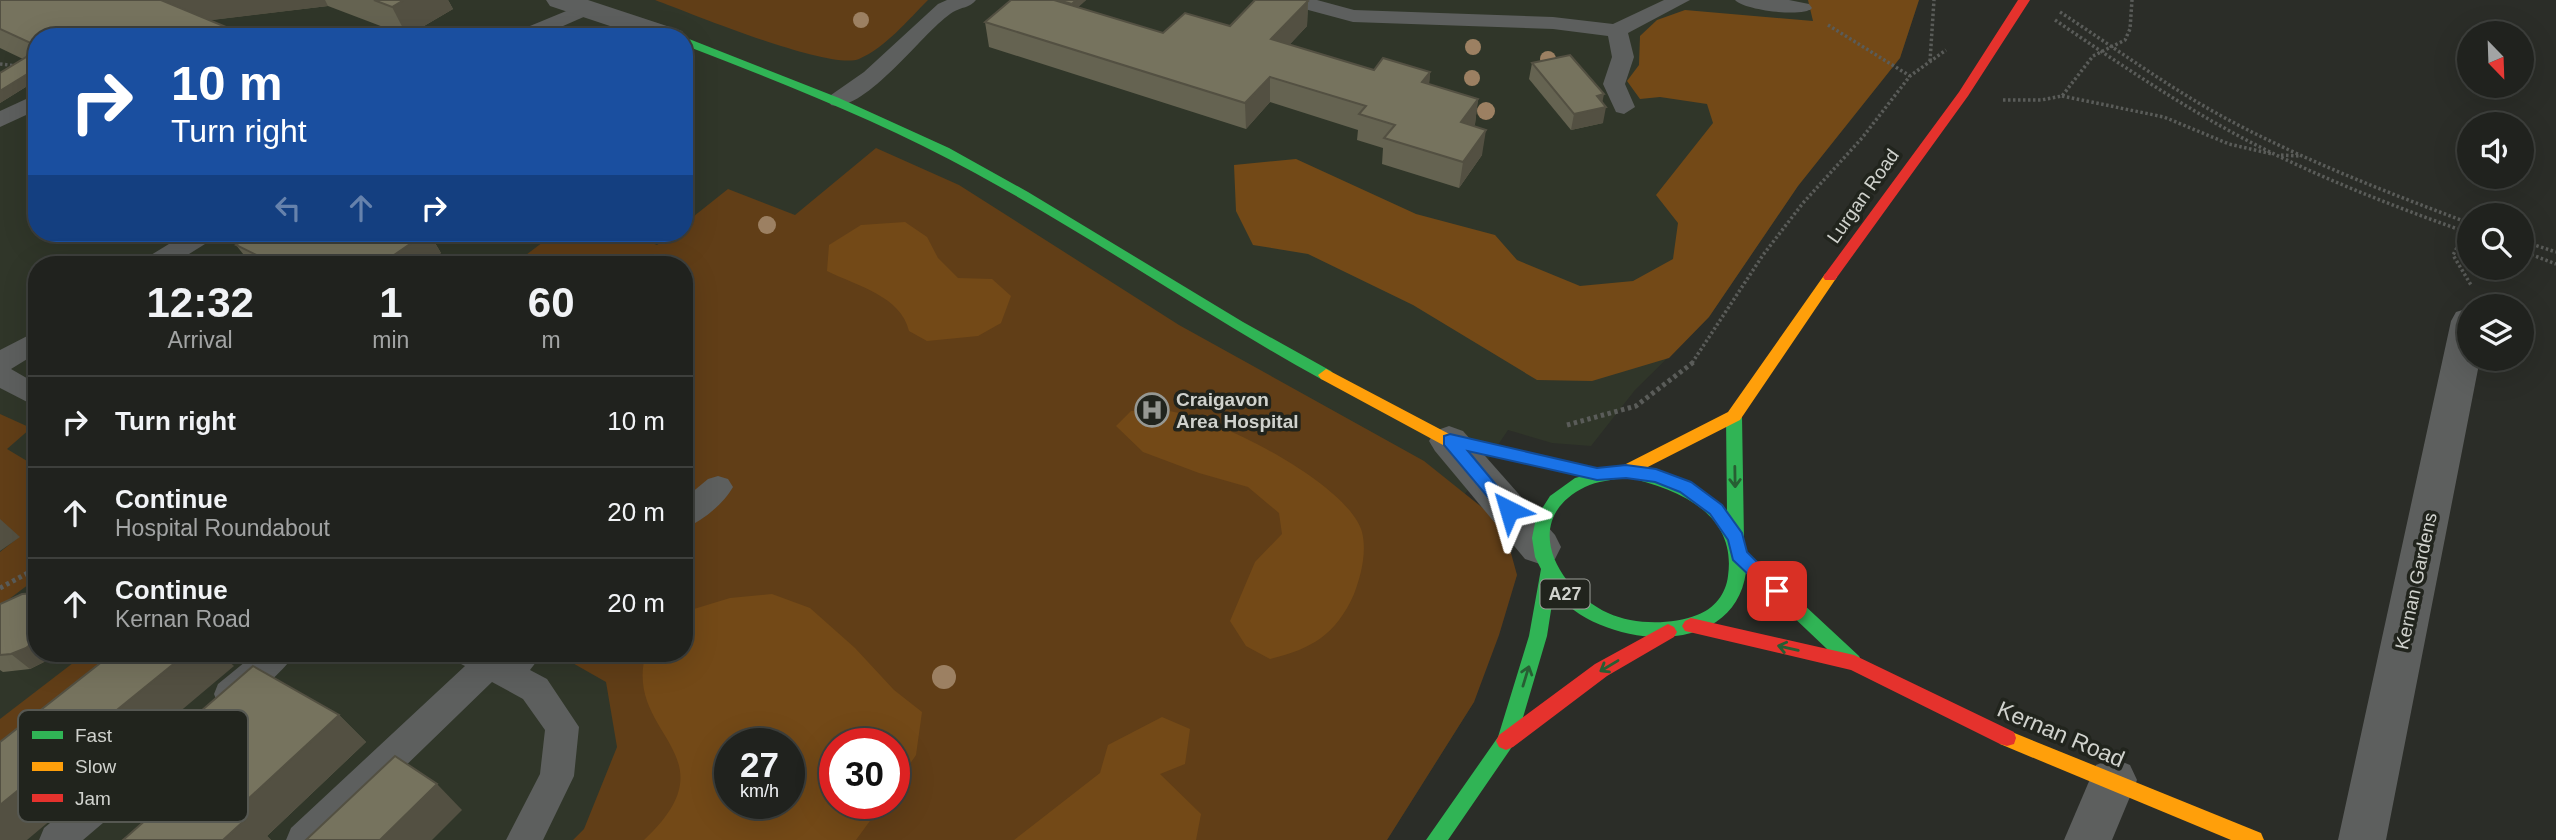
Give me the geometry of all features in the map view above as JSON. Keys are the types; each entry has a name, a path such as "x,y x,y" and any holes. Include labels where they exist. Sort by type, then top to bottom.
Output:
{"main road":[{"name":"Lurgan Road","path":"1734,416 1964,93 2024,0"},
{"path":"693,44 839,100 980,170 1263,342 1450,440 1597,474"},
{"name":"A27","path":"1436,840 1506,741 1601,670 1668,632 1705,622 1731,599 1742,570 1736,538 1734,416 1626,471"},
{"name":"A27","path":"1506,741 1538,636 1544,559 1539,526 1553,499 1572,484 1597,474 1626,471 1656,475 1685,487 1716,509 1736,538"},
{"name":"Kernan Road","path":"1739,555 1854,663"},
{"name":"A27","path":"1544,559 1557,587 1586,612 1626,629 1668,632"},
{"name":"Kernan Road","path":"1691,626 1854,663 2005,737 2254,840"}],"street":[{"path":"560,0 646,28"},
{"name":"Kernan Gardens","path":"2362,840 2459,371"},
{"path":"1450,440 1544,559"},
{"path":"2088,840 2113,780"}],"lane":[{"path":"839,100 872,76 945,8 966,0"},
{"path":"1293,0 1353,16 1553,23 1616,31 1680,0"},
{"path":"1745,0 1802,8"},
{"path":"541,28 588,8"},
{"path":"1616,31 1624,45 1625,60 1614,84 1624,107"},
{"path":"0,120 28,106"},
{"path":"168,256 190,242"},
{"path":"0,363 28,346"},
{"path":"0,375 28,392"},
{"path":"693,508 718,487"},
{"path":"211,710 268,662"},
{"path":"303,840 497,662"},
{"path":"499,662 535,690 562,726 557,776 524,840"},
{"path":"57,840 78,822"}],"path":[{"path":"1930,62 1934,0"},
{"path":"2062,96 2093,56 2125,40 2130,29 2132,0"},
{"path":"2050,6 2192,100 2304,156 2457,220"},
{"path":"1802,8 1910,76"},
{"path":"2052,18 2203,116 2278,155 2389,204 2457,229"},
{"path":"1560,427 1636,406 1695,360 1763,255 1803,203 1861,138 1910,76 1955,42"},
{"path":"0,64 19,67"},
{"path":"1964,93 2000,100 2041,100 2062,96 2164,117 2229,144 2278,155 2304,156"},
{"path":"2534,245 2556,252"},
{"path":"2457,249 2453,255 2457,266"},
{"path":"2534,256 2556,264"},
{"path":"0,588 28,573"}],"shaded area":[{"name":"Craigavon Area Hospital","path":"0,0 1919,0 1900,58 1798,186 1709,317 1635,390 1591,446 1552,443 1508,430 1465,494 1494,517 1517,575 1474,702 1387,840 0,840"},
{"path":"655,0 928,0 878,48 859,59 843,60 820,57 759,39"},
{"path":"1808,0 1919,0 1900,58 1798,186 1709,317 1669,358 1592,381 1537,380 1413,305 1308,254 1253,245 1236,211 1234,165 1296,159 1416,214 1495,235 1517,260 1580,286 1633,281 1673,259 1678,223 1656,195 1713,123 1707,104 1660,97 1640,99 1627,81 1639,65 1640,36 1657,20 1685,10 1813,21"},
{"path":"876,148 959,185 1179,325 1424,461 1494,517 1506,535 1517,575 1499,635 1474,702 1387,840 573,840 584,829 617,747 606,682 571,662 693,662 693,256 525,256 543,242 650,242 657,245 661,242 693,242 693,217 728,189 795,215"},
{"path":"905,222 927,237 938,258 958,278 992,279 1011,296 1001,323 978,336 927,341 909,331 897,309 876,293 827,271 829,245 861,225"},
{"path":"1131,411 1174,412 1221,427 1309,475 1334,494 1352,514 1362,532 1364,548 1359,580 1347,608 1321,638 1298,650 1270,659 1246,646 1230,621 1255,562 1282,534 1279,513 1248,487 1199,473 1143,452 1116,426"},
{"path":"0,414 28,427 28,431 7,449 28,462 28,585 0,606 0,552 19,537 0,525"},
{"path":"772,594 810,608 855,648 894,690 922,712 916,755 910,764 910,728 819,728 819,819 871,819 856,840 644,840 670,811 680,786 679,765 648,705 643,681 645,662 693,662 693,609 730,598"},
{"path":"74,662 168,662 109,710 18,710 18,783 0,798 0,719"},
{"path":"1162,717 1190,729 1185,764 1160,774 1201,814 1196,840 1014,840 1100,773 1108,745"}],"building":[{"path":"0,0 161,0 228,28 28,28 28,42 0,29"},
{"path":"374,0 404,0 392,7"},
{"path":"1011,0 1054,0 1163,33 1185,13 1230,26 1255,0 1306,0 1308,1 1271,39 1374,70 1383,58 1430,72 1422,82 1478,99 1461,122 1486,130 1463,162 1384,138 1395,125 1359,114 1366,106 1270,77 1245,103 985,22"},
{"path":"1058,0 1076,0 1072,4"},
{"path":"1570,55 1604,94 1597,96 1606,107 1574,114 1532,63"},
{"path":"28,56 28,74 0,91 0,73"},
{"path":"241,242 413,242 393,256 259,256 236,245"},
{"path":"28,594 28,646 11,654 0,655 0,604"},
{"path":"102,662 176,662 117,710 41,710"},
{"path":"253,666 339,715 248,799 248,710 202,710"},
{"path":"18,728 18,790 0,805 0,742"},
{"path":"395,756 437,784 380,840 306,840"},
{"path":"143,822 243,822 223,840 123,840"}],"traffic: fast":[{"path":"693,44 834,100 944,151 1067,220 1238,325 1326,375"},
{"path":"1734,416 1736,538"},
{"path":"1626,471 1669,483 1690,493 1709,505 1724,520 1735,538 1739,560 1736,584 1732,595 1712,616 1695,624 1669,629 1615,623 1583,608 1566,594 1553,576 1544,557 1541,538 1544,518 1556,500 1580,482 1626,471"},
{"path":"1739,555 1853,662"},
{"path":"1436,840 1506,741 1538,636 1548,571"}],"traffic: slow":[{"path":"1626,471 1734,416 1830,277"},
{"path":"1326,375 1449,441 1597,474"},
{"path":"2007,738 2254,840"}],"traffic: jam":[{"path":"1830,277 1964,93 2024,0"},
{"path":"1691,626 1854,663 2007,738"},
{"path":"1506,741 1601,670 1668,632"}],"place":[{"name":"Craigavon Area Hospital","path":"1152,410"}],"route":[{"path":"1509,510 1450,440 1597,474 1626,471 1656,475 1685,487 1716,509 1736,538 1739,555 1777,591"}]}
